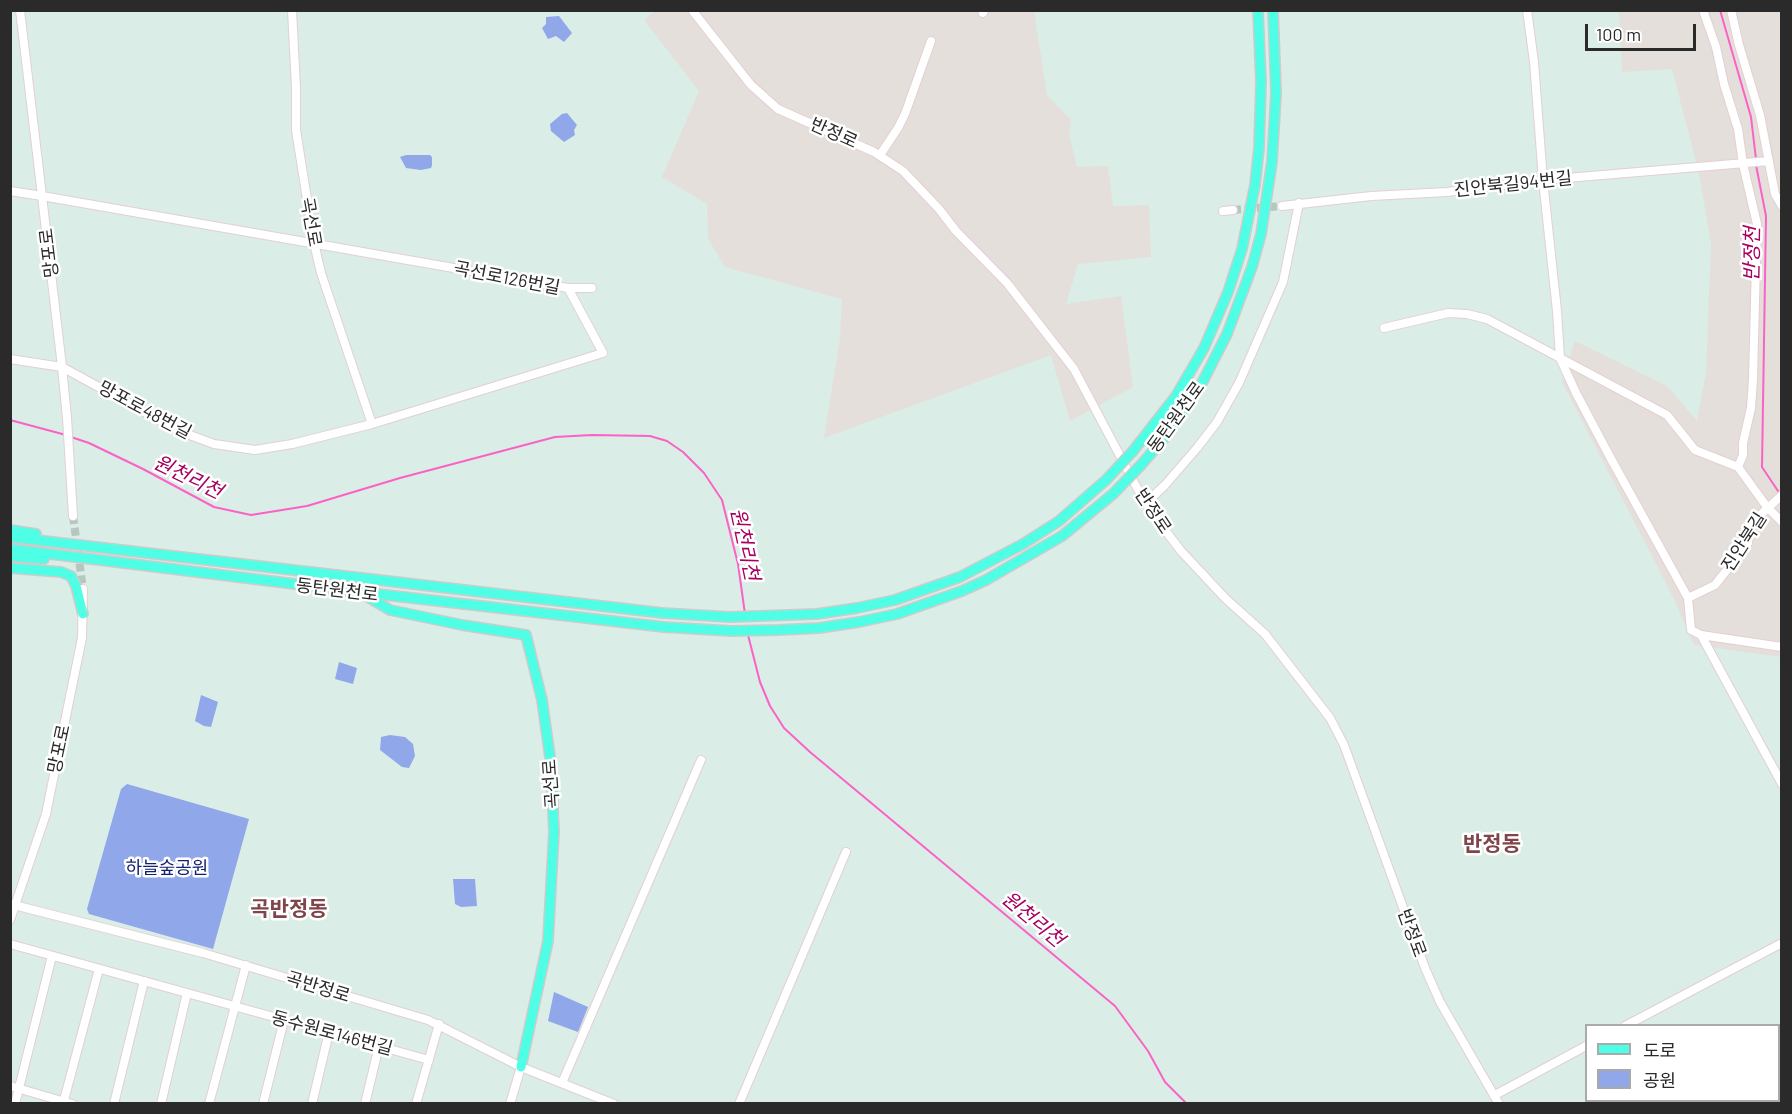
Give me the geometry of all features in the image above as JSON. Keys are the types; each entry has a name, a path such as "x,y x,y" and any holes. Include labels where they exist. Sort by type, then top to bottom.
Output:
{"main road":[{"name":"동탄원천로","path":"10,537 540,600 662,613 730,617 817,614 857,608 895,600 960,577 1013,550 1050,526 1106,480 1133,451 1176,396 1200,356 1220,313 1242,249 1255,185 1261,82 1258,10"},
{"name":"동탄원천로","path":"10,549 543,614 664,627 732,631 819,628 859,622 897,614 962,591 986,580 1062,536 1088,516 1113,494 1165,437 1202,383 1227,334 1252,267 1261,234 1272,162 1276,93 1272,10"},
{"path":"10,531 130,550"},
{"path":"10,556 129,564"},
{"path":"10,568 61,572 71,576 83,614"},
{"name":"곡선로","path":"360,592 390,610 526,635 542,700 550,764 554,832 548,941 521,1067"}],"street":[{"name":"망포로","path":"20,10 62,367 73,516"},
{"name":"곡선로","path":"292,10 296,130 314,243 321,273 372,424"},
{"name":"반정로","path":"692,10 751,85 778,109 880,155 903,171 939,209 956,231 1008,284 1074,369 1152,513 1182,551 1226,599 1264,634 1330,717 1344,745 1440,1002 1499,1104"},
{"path":"1527,10 1534,62 1560,358 1610,457 1688,598 1691,630 1701,635 1782,648"},
{"path":"1703,10 1716,47 1724,84 1747,163 1757,224 1757,299 1751,408 1743,443 1743,455 1738,467"},
{"path":"1731,10 1760,115 1775,194 1782,206"},
{"path":"880,155 905,114 931,41"},
{"name":"진안북길94번길","path":"1282,206 1767,161"},
{"name":"곡선로126번길","path":"10,191 568,288 603,353 372,424"},
{"path":"1147,502 1165,485 1217,422 1239,383 1283,282 1299,203"},
{"path":"1223,211 1233,210"},
{"path":"568,288 592,288"},
{"path":"1384,328 1448,313 1467,314 1487,319 1667,415 1695,450 1738,467 1782,522"},
{"name":"망포로48번길","path":"10,359 62,367 179,431 214,444 255,450 292,444 372,424"},
{"name":"진안북길","path":"1688,598 1715,585 1748,543 1749,530 1769,505 1782,495"},
{"name":"망포로","path":"10,920 46,814 82,638 83,589"},
{"path":"1701,635 1782,784"},
{"path":"562,1083 701,760"},
{"path":"739,1104 846,852"},
{"name":"곡반정로","path":"14,905 203,952 439,1024 521,1067 614,1104"},
{"path":"1629,1024 1782,943"},
{"name":"동수원로146번길","path":"10,944 429,1060"},
{"path":"15,1104 15,1087 52,956"},
{"path":"209,1104 246,965"},
{"path":"15,1087 66,1103 99,969"},
{"path":"114,1104 144,981"},
{"path":"161,1104 187,993"},
{"path":"264,1104 284,1020"},
{"path":"416,1104 439,1024"},
{"path":"312,1104 329,1032"},
{"path":"365,1104 379,1046"},
{"path":"1495,1095 1585,1047"},
{"name":"곡선로","path":"510,1104 521,1067"}],"shaded area":[{"path":"656,10 1034,11 1047,95 1071,120 1069,135 1077,167 1108,166 1113,206 1149,205 1151,257 1078,264 1066,304 1121,296 1133,387 1070,421 1051,355 824,438 840,338 842,299 725,267 708,239 707,204 662,177 699,91 644,20"},
{"path":"1619,11 1781,11 1781,657 1694,645 1671,593 1562,382 1575,341 1667,386 1697,421 1706,373 1711,244 1699,173 1672,69 1622,72"}],"green space":[{"path":"559,16 572,33 564,42 556,36 548,39 542,28 546,24 546,17"},
{"path":"567,113 577,125 574,130 575,135 564,142 551,131 550,124 562,114"},
{"path":"430,155 432,157 431,168 421,170 406,168 400,157"},
{"path":"339,662 357,668 353,684 335,679"},
{"path":"201,695 218,702 211,727 195,721"},
{"path":"390,735 405,737 413,744 415,756 409,768 402,767 380,750 381,737"},
{"name":"하늘숲공원","path":"127,784 249,819 213,949 89,914 87,909 121,789"},
{"path":"453,879 475,879 477,906 461,907 455,904"},
{"path":"554,992 588,1007 578,1032 548,1021"}],"waterway":[{"name":"반정천","path":"1720,10 1751,117 1756,159"},
{"name":"반정천","path":"1756,165 1766,216 1762,467 1780,494"},
{"name":"원천리천","path":"10,420 66,435"},
{"name":"원천리천","path":"71,437 89,443 143,469 214,507 251,515 307,506 400,478 555,437 650,436 667,441 683,452 704,473 722,500 738,564 745,614"},
{"name":"원천리천","path":"748,635 760,682 770,706 784,728 1115,1006 1148,1051 1165,1082 1187,1104"}],"tunnel":[{"path":"1233,210 1282,206"},
{"path":"73,516 83,589"}],"district":[{"name":"반정동","path":"1492,844"},
{"name":"곡반정동","path":"289,909"}]}
